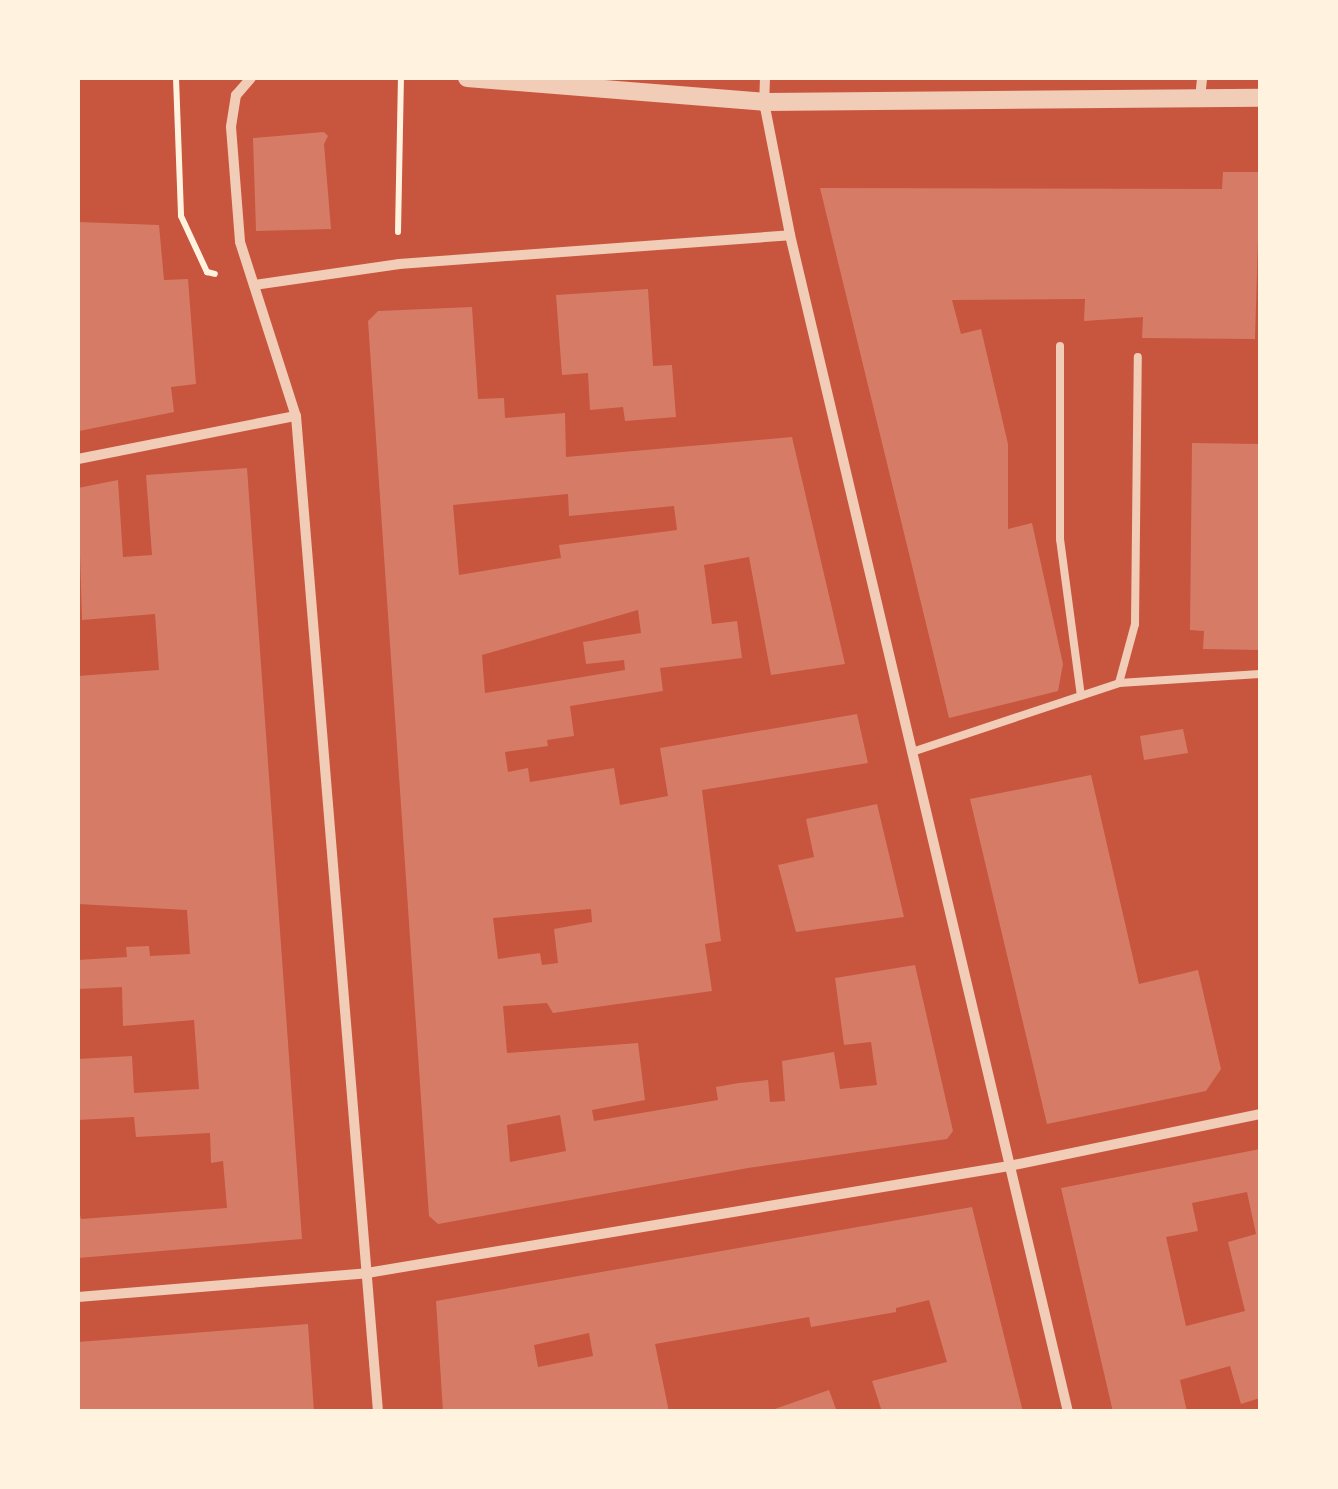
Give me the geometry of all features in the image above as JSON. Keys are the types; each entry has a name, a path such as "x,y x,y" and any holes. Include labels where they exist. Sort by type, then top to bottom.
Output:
{"street":[{"path":"251,78 236,96 230,127 240,242 296,416 378,1412"},
{"path":"467,78 764,102 1260,98"},
{"path":"766,78 764,102 790,235 1068,1412"},
{"path":"1200,98 1202,78"},
{"path":"254,285 399,264 790,235"},
{"path":"78,459 296,416"},
{"path":"78,1297 367,1273 1009,1166 1260,1114"}],"lane":[{"path":"1060,346 1060,540 1082,696"},
{"path":"1118,683 1135,624 1138,357"},
{"path":"912,752 1118,683 1260,674"}],"path":[{"path":"176,78 181,216 206,272 254,285"},
{"path":"399,264 401,78"}],"building":[{"path":"324,132 328,136 324,144 331,229 256,231 253,138"},
{"path":"1223,172 1260,172 1255,339 1142,338 1143,317 1084,321 1085,299 952,300 961,334 981,329 1008,444 1008,529 1032,523 1063,664 1058,691 949,718 820,188 1222,189"},
{"path":"78,222 159,225 164,280 188,279 196,384 171,387 174,412 79,431"},
{"path":"648,289 653,366 672,365 676,417 625,421 623,407 590,410 588,373 562,375 556,295"},
{"path":"472,307 478,399 504,398 505,418 565,413 566,457 792,437 845,664 771,675 749,557 704,565 712,624 737,621 742,658 660,668 663,691 570,706 574,736 547,740 548,746 505,752 508,772 528,768 530,782 614,768 620,805 668,796 660,748 857,714 868,763 702,790 721,941 705,944 712,991 553,1013 547,1003 503,1006 507,1053 638,1043 645,1100 592,1110 594,1121 718,1100 716,1087 739,1083 768,1080 770,1102 785,1101 782,1061 834,1052 840,1089 877,1085 871,1042 844,1045 835,978 915,965 953,1131 947,1139 748,1168 438,1224 429,1216 368,321 378,311","holes":["568,494 569,516 674,506 677,530 559,545 561,558 459,575 453,505","638,610 641,633 583,642 586,664 624,660 625,670 485,693 482,655","591,909 592,922 554,929 558,963 542,965 540,953 498,959 493,918","560,1115 566,1151 510,1162 507,1125"]},
{"path":"1192,443 1260,444 1260,650 1203,649 1204,631 1190,630"},
{"path":"247,468 302,1239 78,1258 78,1207 81,1219 227,1208 223,1161 211,1163 210,1133 136,1137 134,1117 78,1120 78,1059 132,1056 134,1093 199,1089 194,1020 123,1026 122,987 78,989 78,960 127,957 126,947 149,946 150,956 190,954 187,910 78,904 78,676 159,670 155,614 82,620 78,488 118,480 123,557 152,555 146,475"},
{"path":"1183,729 1188,753 1144,760 1140,736"},
{"path":"1091,775 1139,984 1198,970 1221,1069 1206,1091 1047,1124 970,799"},
{"path":"877,804 904,917 796,932 778,865 814,857 806,819"},
{"path":"1260,1149 1260,1398 1241,1404 1230,1366 1180,1380 1187,1412 1113,1412 1061,1188","holes":["1247,1192 1256,1234 1228,1242 1245,1311 1186,1326 1166,1237 1198,1231 1192,1203"]},
{"path":"972,1207 1023,1412 882,1412 872,1381 947,1362 929,1300 896,1308 896,1312 811,1327 809,1317 655,1344 669,1412 443,1412 436,1301","holes":["589,1333 593,1356 538,1367 534,1345"]},
{"path":"308,1324 314,1412 78,1412 78,1342"},
{"path":"829,1390 837,1412 769,1412 769,1411"}]}
